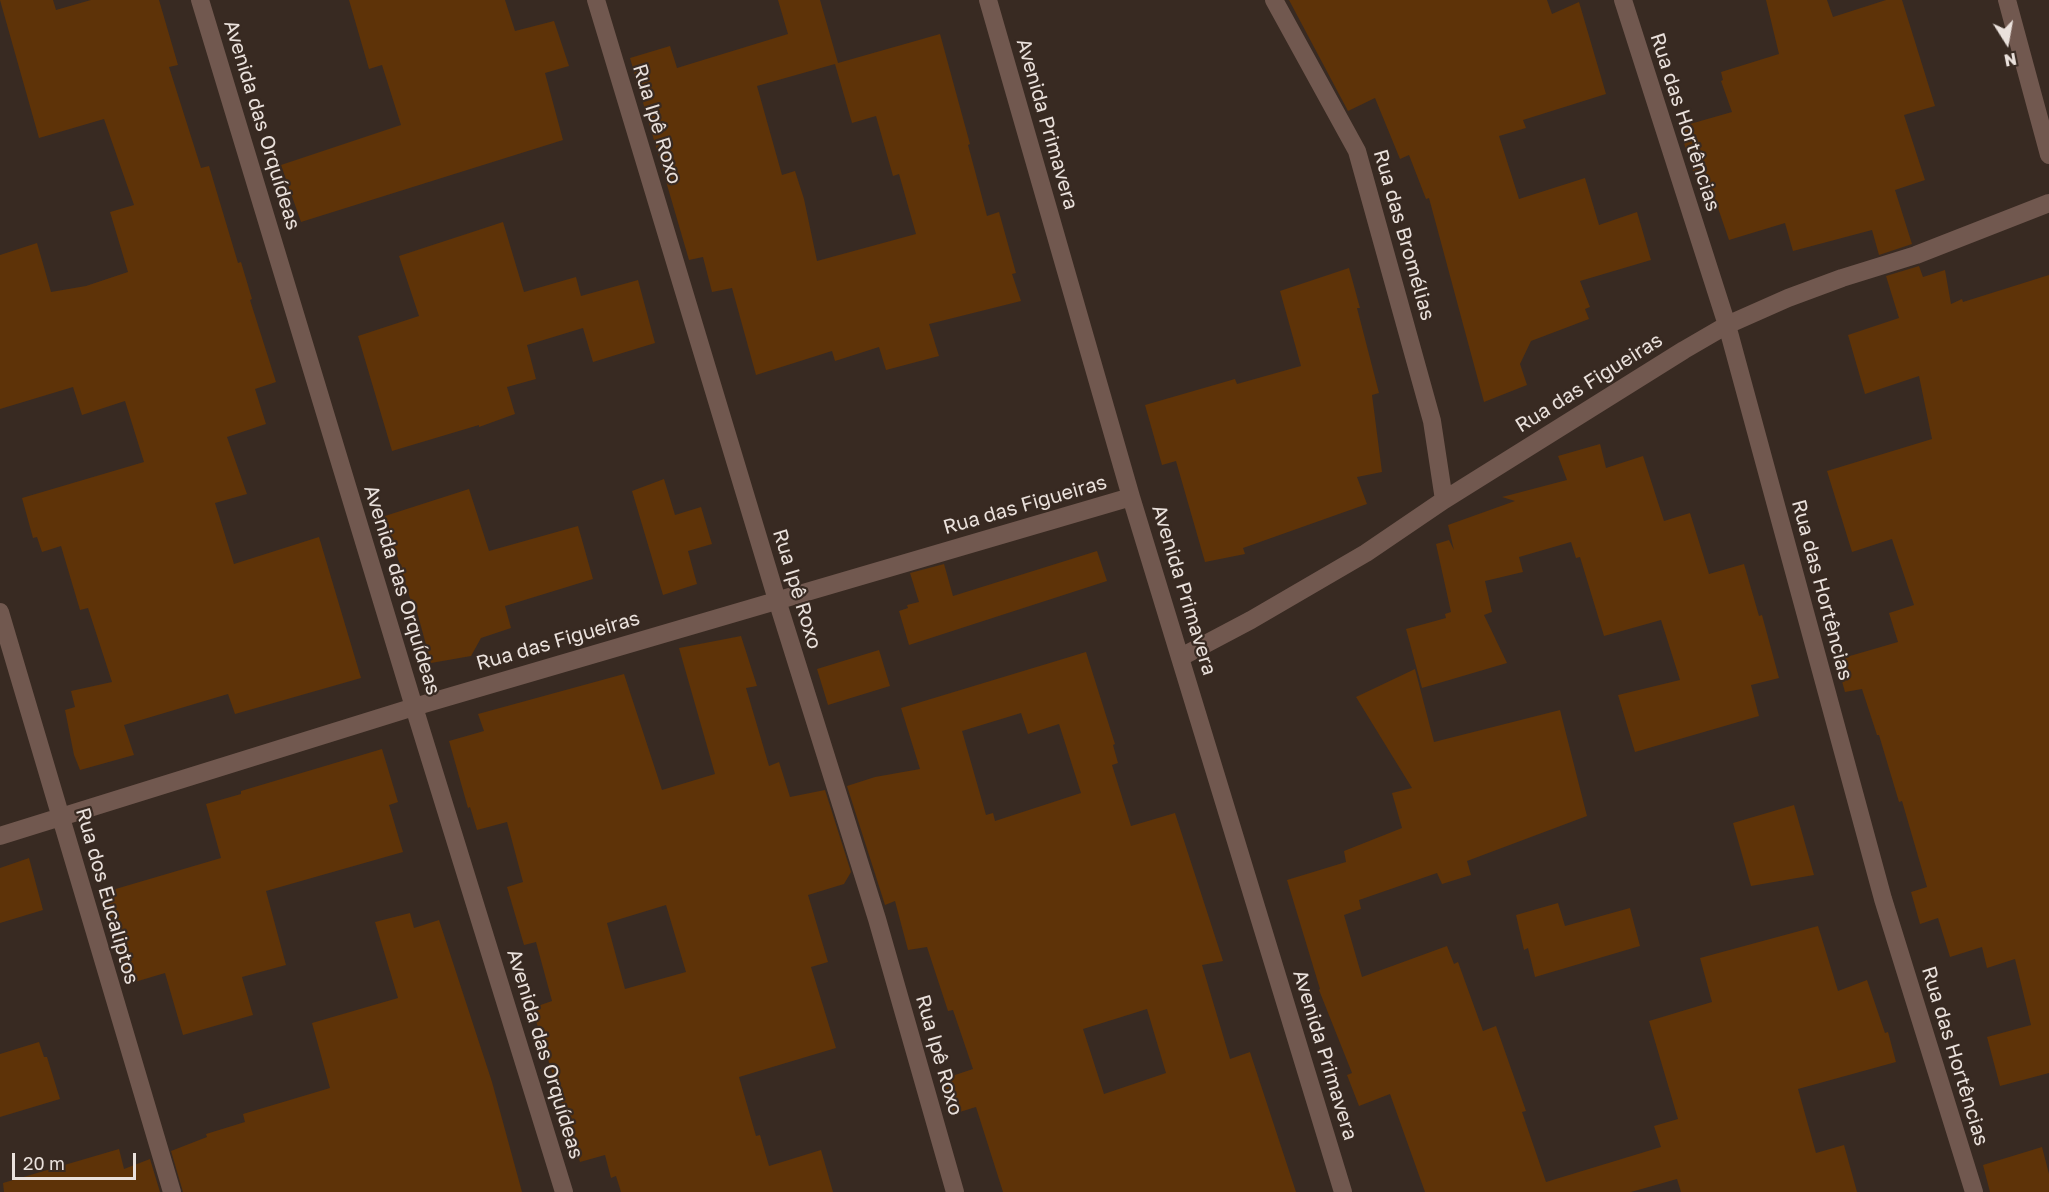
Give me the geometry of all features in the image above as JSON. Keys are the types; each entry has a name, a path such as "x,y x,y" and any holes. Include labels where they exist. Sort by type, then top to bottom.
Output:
{"street":[{"name":"Avenida das Orquídeas","path":"201,0 414,707 564,1192"},
{"name":"Rua Ipê Roxo","path":"596,0 777,600 877,919 955,1192"},
{"name":"Avenida Primavera","path":"988,0 1131,497 1343,1192"},
{"name":"Rua das Bromélias","path":"1274,0 1357,151 1431,421 1444,500"},
{"name":"Rua das Hortências","path":"1623,0 1727,325 1883,899 1974,1192"},
{"path":"2007,0 2049,155"},
{"name":"Rua das Figueiras","path":"1181,657 1251,620 1355,559 1444,500 1727,325 1788,298 1916,255 2049,203"},
{"name":"Rua das Figueiras","path":"0,836 414,707 1131,497"},
{"name":"Rua dos Eucaliptos","path":"0,612 172,1192"}],"building":[{"path":"0,0 53,0 56,10 91,0 159,0 178,65 169,67 201,168 209,166 238,263 241,262 252,299 250,300 276,382 255,389 266,424 227,437 247,494 215,503 234,564 319,537 361,678 235,714 228,694 124,725 134,755 80,770 74,755 65,710 75,707 71,691 112,682 88,608 80,610 61,546 42,552 37,537 33,538 22,498 144,462 125,401 82,415 73,387 0,409 0,255 37,243 51,292 86,286 128,272 110,212 134,205 104,119 39,138"},
{"path":"349,0 505,0 515,31 554,21 569,66 545,73 563,140 301,222 281,165 401,125 382,65 369,69"},
{"path":"778,0 820,0 838,63 940,34 987,216 999,212 1016,273 1012,274 1021,301 929,324 939,356 886,370 879,347 835,361 832,351 756,375 732,288 712,292 703,257 689,260 630,58 670,46 677,68 788,34","holes":["835,64 852,123 876,116 893,176 899,174 916,234 817,261 804,199 795,171 782,175 757,86"]},
{"path":"1289,0 1547,0 1552,14 1579,2 1606,94 1523,120 1526,128 1499,136 1519,199 1585,178 1599,225 1637,212 1651,260 1580,281 1590,307 1585,309 1589,319 1531,341 1520,364 1527,385 1484,402 1429,198 1426,199 1409,155 1400,159 1375,98 1348,111"},
{"path":"1766,0 1827,0 1833,17 1886,0 1902,0 1935,106 1904,115 1925,180 1895,190 1912,244 1879,255 1872,230 1793,251 1785,223 1729,240 1707,176 1705,178 1702,168 1693,171 1683,140 1683,126 1732,112 1721,81 1723,80 1721,72 1779,54"},
{"path":"503,222 524,292 576,277 581,296 638,280 655,343 593,362 583,328 527,345 536,379 507,387 515,414 479,427 479,425 392,451 358,336 419,316 399,256"},
{"path":"1919,266 1923,277 1945,270 1951,304 2049,275 2049,1073 2000,1086 1987,1037 2031,1025 2015,959 1987,968 1982,947 1950,957 1938,918 1920,924 1911,892 1927,887 1902,801 1899,802 1879,735 1877,735 1862,689 1845,692 1836,660 1898,642 1889,613 1914,605 1892,539 1852,552 1827,471 1932,439 1919,376 1865,394 1848,335 1899,318 1886,276"},
{"path":"1349,268 1379,393 1372,395 1382,472 1357,477 1367,504 1243,548 1245,554 1205,562 1176,461 1162,465 1145,405 1235,379 1237,384 1301,366 1280,291"},
{"path":"1600,444 1606,468 1643,456 1664,521 1690,513 1709,574 1744,564 1759,616 1762,615 1779,678 1751,685 1759,716 1635,752 1618,695 1680,680 1661,620 1604,636 1580,557 1576,558 1571,542 1519,557 1523,572 1485,581 1492,612 1484,615 1507,663 1422,688 1406,629 1446,618 1445,614 1451,612 1436,544 1449,540 1454,550 1448,525 1515,501 1502,497 1567,480 1558,456"},
{"path":"664,479 675,515 701,507 712,544 688,551 697,584 663,595 632,491"},
{"path":"469,489 489,551 578,526 593,579 505,606 511,628 481,638 471,656 431,663 416,608 413,608 385,516"},
{"path":"1097,551 1107,581 909,645 899,611 908,608 907,605 919,602 910,573 944,564 953,596"},
{"path":"741,636 757,686 746,688 769,766 779,762 790,797 825,790 851,872 844,884 808,895 828,962 811,967 836,1048 739,1077 756,1136 760,1135 769,1166 821,1150 833,1192 621,1192 616,1176 611,1178 605,1155 580,1162 532,1008 552,1001 536,942 524,945 507,887 523,882 507,822 477,830 470,807 468,808 449,741 484,731 478,714 624,674 662,790 715,774 679,648","holes":["666,905 686,972 625,989 607,923"]},
{"path":"879,650 890,686 828,705 817,669"},
{"path":"1086,652 1115,744 1113,745 1118,763 1112,765 1131,826 1175,813 1223,961 1202,965 1230,1059 1250,1052 1296,1192 1003,1192 976,1107 953,1114 943,1079 973,1069 953,1010 948,1011 927,947 908,950 895,901 885,905 847,786 875,777 920,769 901,708","holes":["1021,713 1028,734 1059,724 1081,793 995,821 993,813 986,815 962,731","1147,1009 1166,1073 1104,1094 1083,1029"]},
{"path":"1415,669 1434,742 1560,710 1587,816 1467,861 1471,875 1442,884 1437,873 1359,900 1361,909 1344,915 1362,977 1447,946 1454,964 1458,962 1483,1031 1496,1026 1526,1111 1522,1112 1546,1182 1661,1147 1654,1126 1678,1119 1649,1021 1712,1002 1700,958 1818,926 1838,991 1867,980 1885,1033 1888,1032 1896,1062 1798,1089 1816,1153 1844,1145 1857,1192 1681,1192 1677,1179 1631,1192 1425,1192 1390,1094 1359,1106 1347,1075 1352,1073 1319,990 1287,880 1346,862 1344,851 1402,828 1392,793 1412,788 1356,697"},
{"path":"382,749 398,802 389,805 403,852 266,891 286,965 242,977 253,1015 183,1035 165,973 128,984 102,893 221,858 206,804 241,794 241,791"},
{"path":"1794,805 1814,875 1751,886 1733,823"},
{"path":"29,858 43,910 0,923 0,868"},
{"path":"1558,903 1565,926 1630,908 1640,946 1535,977 1528,948 1524,950 1516,915"},
{"path":"410,913 414,928 439,920 492,1082 522,1192 183,1192 171,1151 207,1137 206,1134 245,1122 243,1114 330,1088 312,1023 398,998 375,922"},
{"path":"39,1042 44,1057 47,1057 60,1099 0,1117 0,1054"},
{"path":"2042,1147 2049,1174 2049,1192 1990,1192 1983,1165"},
{"path":"119,1149 124,1169 150,1159 160,1192 4,1192 3,1183"}]}
